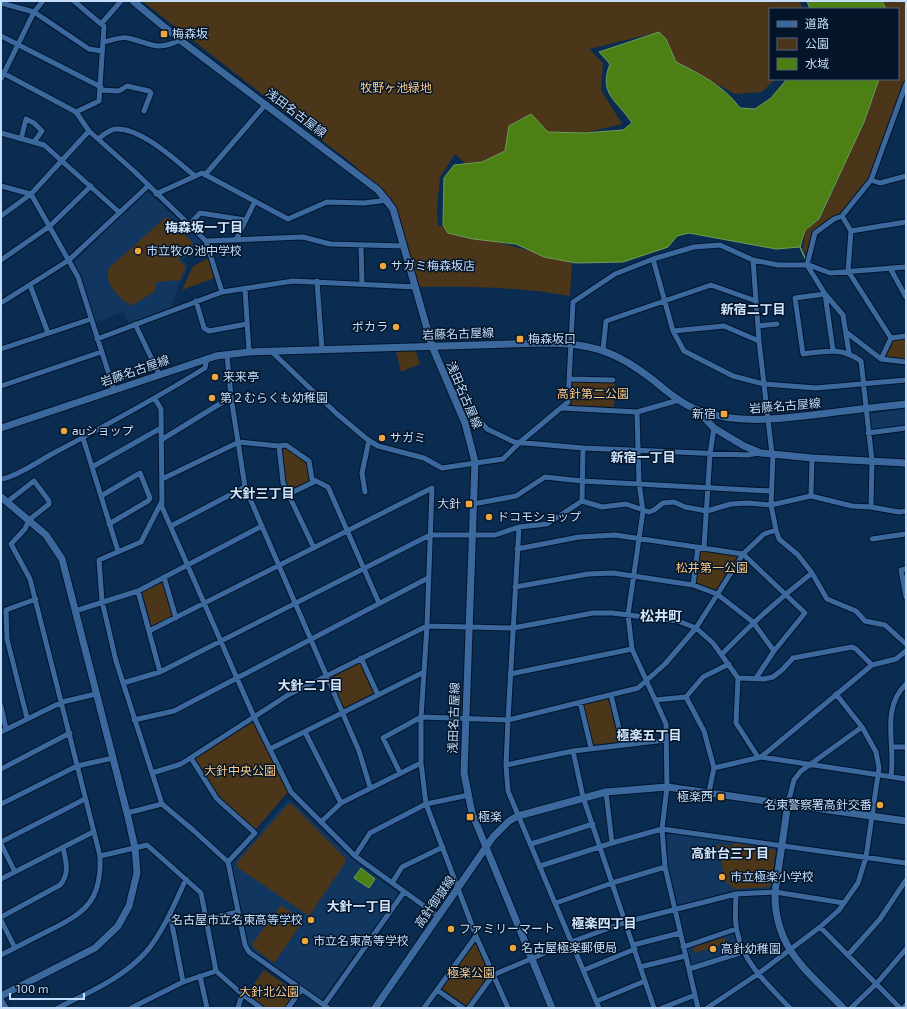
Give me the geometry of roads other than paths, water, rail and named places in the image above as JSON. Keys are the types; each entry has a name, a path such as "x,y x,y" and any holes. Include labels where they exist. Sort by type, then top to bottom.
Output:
{"main road":[{"name":"浅田名古屋線","path":"133,1 180,40 378,190 388,200 394,213 432,346 465,423 474,462 469,626 464,720 464,773 472,813 552,1008"},
{"name":"岩藤名古屋線","path":"1,428 206,358 249,352 432,346 571,343 603,350 629,362 679,400 697,410 731,418 767,420 906,404"},
{"path":"697,410 714,428 744,446 761,453 812,458 906,463"},
{"path":"1,497 46,535 58,552 68,578 127,813 135,848 137,873 129,906 118,926 94,948 1,996"},
{"path":"518,816 583,797 606,792 667,787 788,803 906,821"},
{"path":"788,803 775,892 775,905 779,928 789,950 843,1008"},
{"name":"高針御嶽線","path":"375,1008 486,848 501,829 518,816"}],"street":[{"path":"43,1 34,12 2,74 76,112 89,131 206,241 222,292"},
{"path":"74,1 104,26 100,98 98,103 76,112"},
{"path":"101,24 121,1"},
{"path":"1,3 34,12 89,48 102,51"},
{"path":"1,36 101,88 119,91 126,86 149,91 151,93 144,111"},
{"path":"103,42 127,37 148,44 167,47 180,40"},
{"path":"850,353 843,315 825,294 807,265 815,233 834,219 842,216 871,180 906,84"},
{"path":"205,175 266,104"},
{"path":"21,139 26,119 34,123 42,131 34,142"},
{"path":"98,139 112,130 126,130 157,146 195,176"},
{"path":"1,216 31,194 89,131"},
{"path":"1,134 44,145 119,212"},
{"path":"156,194 202,173 288,219 327,202 364,203 388,200"},
{"path":"871,180 880,183 906,176"},
{"path":"1,186 31,194 69,260 78,277 114,390"},
{"path":"1,260 50,226 91,186"},
{"path":"1,303 69,260 148,186"},
{"path":"236,240 255,201"},
{"path":"189,224 200,213 245,220"},
{"path":"842,216 851,231 848,271 892,338"},
{"path":"851,231 906,222"},
{"path":"206,241 303,237 330,244 404,246"},
{"path":"361,245 362,284"},
{"path":"272,352 336,413 369,440 378,446 424,458 442,468 474,462 503,459 519,442 568,402 574,302 615,274 653,259 694,247 720,245 753,260 778,265 807,265 830,273 906,266"},
{"path":"653,259 673,331 684,351 733,376 764,384 816,388 906,380"},
{"path":"753,260 767,420 773,454 771,505 779,539 798,555 812,573 827,599 856,611 866,621 885,625 906,644"},
{"path":"890,268 906,297"},
{"path":"97,338 222,292 293,281 416,287"},
{"path":"317,281 322,350"},
{"path":"30,285 48,333"},
{"path":"603,350 606,321 711,285 756,302"},
{"path":"245,289 249,352"},
{"path":"825,294 795,298 803,354 832,350 850,353 861,360 872,461 871,507"},
{"path":"825,294 832,350"},
{"path":"196,301 204,328 209,331 248,324"},
{"path":"1,349 91,318"},
{"path":"135,324 159,374"},
{"path":"758,326 776,324"},
{"path":"673,331 724,326 759,341"},
{"path":"846,332 881,359 906,362"},
{"path":"892,338 906,336"},
{"path":"881,359 892,338"},
{"path":"1,386 101,352"},
{"path":"227,355 231,398 245,487 343,712 359,752 370,787"},
{"path":"1,479 17,473 155,399 206,368 206,358"},
{"path":"570,379 613,380"},
{"path":"453,392 462,391 473,412 486,429 514,442 583,448 710,454 747,455 761,453"},
{"path":"161,440 231,398"},
{"path":"155,399 161,409 162,507 188,564 236,678 291,792 355,856 438,916"},
{"path":"561,408 637,412 679,400"},
{"path":"637,412 637,450 639,483 643,511 628,614 632,649 666,724 667,787 662,829 665,867 698,1008"},
{"path":"92,467 161,428"},
{"path":"692,584 701,547 707,511 710,454 714,428"},
{"path":"868,433 906,428"},
{"path":"82,438 118,551"},
{"path":"365,492 362,473 369,440"},
{"path":"162,479 239,442 279,446 286,445 309,460 312,479 328,487 379,604"},
{"path":"279,446 284,483 314,548"},
{"path":"582,501 583,448"},
{"path":"811,496 812,458"},
{"path":"101,496 140,473 150,498 148,501 109,524"},
{"path":"473,504 516,496 545,477 582,481 708,486 771,491"},
{"path":"1,955 74,918 85,909 93,897 98,885 101,871 100,856 36,599 27,570 11,544 25,529 29,520 49,504 34,481 7,502"},
{"path":"289,494 316,481"},
{"path":"170,526 245,487"},
{"path":"149,631 432,488 427,626 421,717 421,763 426,804 476,936 508,1008"},
{"path":"582,501 602,507 626,504 643,511 654,510 663,503 674,502 685,507 707,511 731,504 748,503 771,505 811,496 852,506 871,507 899,512 906,511"},
{"path":"123,682 160,672 430,534 495,535 519,527 547,524 582,501"},
{"path":"162,502 141,542 99,560 102,601 134,720 162,804 228,862 245,945 249,952 326,1007 404,892"},
{"path":"76,610 138,591 262,526"},
{"path":"519,527 512,628 506,765 508,791 599,1008"},
{"path":"400,773 383,738 421,717 464,720 508,720 638,688 665,664 696,628 743,554 764,534 776,530"},
{"path":"872,539 906,534"},
{"path":"517,549 579,537 615,535 743,554 805,613 774,651 756,678"},
{"path":"906,569 901,570 905,583 906,597"},
{"path":"515,588 588,574 613,573 692,584 717,594 753,622 774,651"},
{"path":"722,654 753,622 812,573"},
{"path":"164,577 176,618"},
{"path":"134,720 174,711 428,578"},
{"path":"138,591 160,672"},
{"path":"26,718 8,644 6,610 36,599"},
{"path":"152,773 181,764 288,695 427,626 512,628 593,613 628,614 678,621 696,628 713,643 738,678 736,723 760,757"},
{"path":"738,678 764,679 773,677 793,658 812,653 852,648 856,649 872,665"},
{"path":"510,674 632,649"},
{"path":"760,757 872,665 896,659 906,651"},
{"path":"361,658 378,695"},
{"path":"655,700 686,697 703,677 729,664"},
{"path":"270,749 424,672"},
{"path":"891,776 893,762 890,731 895,696 906,684"},
{"path":"1,706 3,731 26,718 62,702 96,694"},
{"path":"611,694 623,745"},
{"path":"707,1008 758,974 820,927 844,903 858,883 866,857 878,774 876,752 862,727 836,694"},
{"path":"686,697 704,731 714,768 709,792"},
{"path":"580,702 591,748"},
{"path":"788,803 794,780 801,771 862,727"},
{"path":"305,732 341,803"},
{"path":"1,769 70,733"},
{"path":"506,765 573,750 666,740"},
{"path":"892,747 906,747"},
{"path":"573,750 583,797 654,1008"},
{"path":"714,768 760,757 906,779"},
{"path":"1,804 77,766 113,758"},
{"path":"191,758 216,799 255,833 228,862"},
{"path":"321,822 341,803 370,787 421,763"},
{"path":"606,792 612,843"},
{"path":"355,856 370,833 426,804 469,795"},
{"path":"15,872 1,843 86,799"},
{"path":"127,813 162,804"},
{"path":"531,844 592,824"},
{"path":"540,866 662,829 906,863"},
{"path":"1,879 94,832"},
{"path":"100,856 147,845 201,893 208,919 216,971 242,994 261,1008"},
{"path":"392,883 402,867 443,847"},
{"path":"15,948 1,918 60,886 65,878 67,869 63,848"},
{"path":"556,903 612,883 665,867"},
{"path":"58,1008 113,980 128,970 147,951 170,914 186,879"},
{"path":"848,955 880,919 906,880"},
{"path":"469,1008 493,975 571,942 626,922 736,894 775,892 844,903"},
{"path":"736,894 736,929 743,952 758,974 790,1008"},
{"path":"208,919 238,912"},
{"path":"170,914 183,982"},
{"path":"820,927 902,1008 906,1005"},
{"path":"683,947 736,929"},
{"path":"584,970 634,947 680,933"},
{"path":"424,1008 476,936"},
{"path":"851,1008 877,983 906,949"},
{"path":"689,969 743,952"},
{"path":"640,967 685,956"},
{"path":"130,1008 183,982 216,971"},
{"path":"200,976 206,1008"},
{"path":"597,1002 645,981"},
{"path":"288,1008 301,990"},
{"path":"437,990 464,1008"},
{"path":"238,1008 242,994"},
{"path":"662,1008 695,995"},
{"path":"1,999 6,1008"}],"water":[{"path":"807,1 882,1 886,8 810,8"},
{"path":"659,32 666,39 676,62 703,76 719,87 734,100 740,108 755,109 771,98 786,80 879,80 864,122 819,219 805,230 800,247 776,249 689,233 677,236 668,247 623,262 576,263 544,257 516,244 473,239 448,233 443,225 444,178 454,165 482,162 505,151 509,126 531,114 548,132 584,133 623,130 632,123 615,102 608,90 606,83 610,64 599,52"},
{"path":"361,868 375,879 369,888 354,878"}],"waterway":[{"path":"800,247 806,260"}],"place":[{"name":"梅森坂","path":"164,34"},
{"name":"市立牧の池中学校","path":"138,251"},
{"name":"サガミ梅森坂店","path":"383,266"},
{"name":"ポカラ","path":"396,327"},
{"name":"梅森坂口","path":"520,339"},
{"name":"来来亭","path":"215,377"},
{"name":"第２むらくも幼稚園","path":"212,398"},
{"name":"新宿","path":"724,414"},
{"name":"auショップ","path":"64,431"},
{"name":"サガミ","path":"382,438"},
{"name":"大針","path":"469,504"},
{"name":"ドコモショップ","path":"489,517"},
{"name":"極楽西","path":"721,797"},
{"name":"名東警察署高針交番","path":"880,805"},
{"name":"極楽","path":"470,817"},
{"name":"市立極楽小学校","path":"722,877"},
{"name":"名古屋市立名東高等学校","path":"311,920"},
{"name":"ファミリーマート","path":"451,929"},
{"name":"市立名東高等学校","path":"305,941"},
{"name":"名古屋極楽郵便局","path":"513,948"},
{"name":"高針幼稚園","path":"713,949"}],"district":[{"name":"梅森坂一丁目","path":"204,227"},
{"name":"新宿二丁目","path":"753,309"},
{"name":"新宿一丁目","path":"643,457"},
{"name":"大針三丁目","path":"262,493"},
{"name":"松井町","path":"661,616"},
{"name":"大針二丁目","path":"310,685"},
{"name":"極楽五丁目","path":"649,735"},
{"name":"高針台三丁目","path":"730,853"},
{"name":"大針一丁目","path":"359,906"},
{"name":"極楽四丁目","path":"604,923"}],"park label":[{"name":"牧野ヶ池緑地","path":"396,88"},
{"name":"高針第二公園","path":"593,394"},
{"name":"松井第一公園","path":"712,568"},
{"name":"大針中央公園","path":"240,771"},
{"name":"極楽公園","path":"471,973"},
{"name":"大針北公園","path":"269,992"}]}
